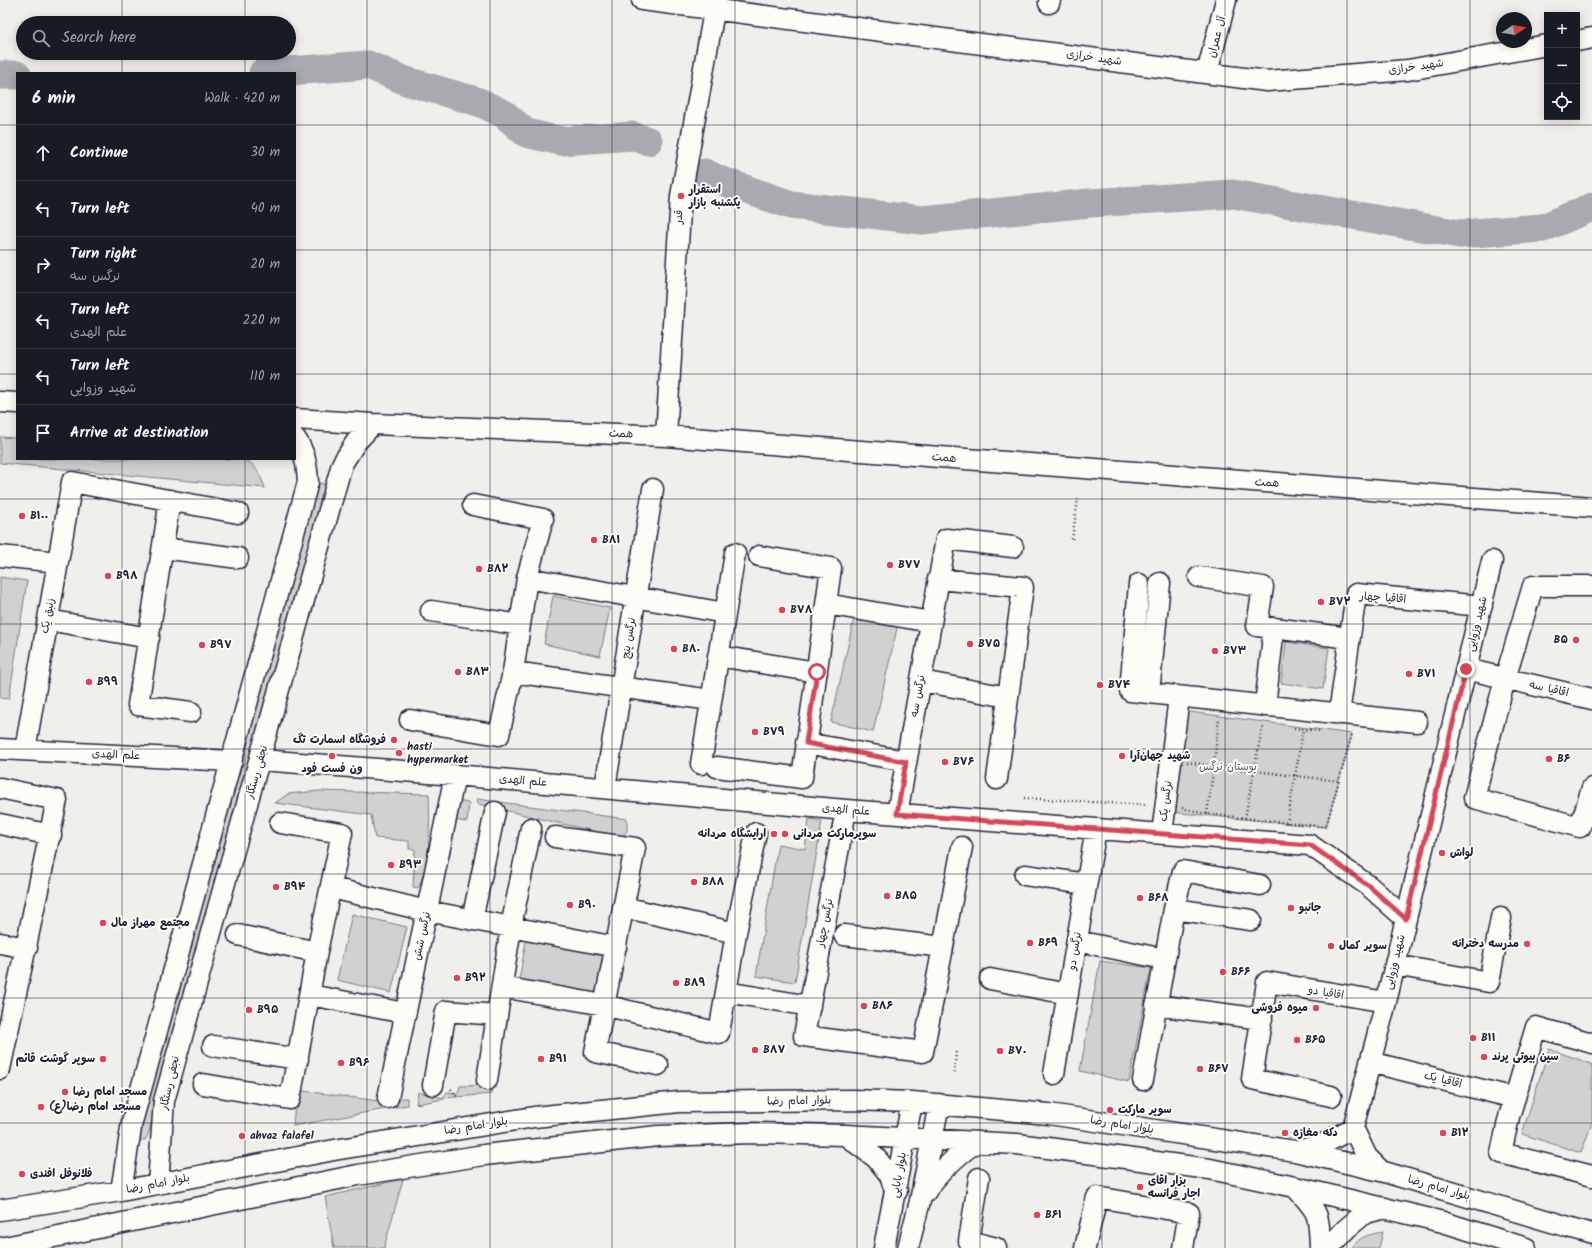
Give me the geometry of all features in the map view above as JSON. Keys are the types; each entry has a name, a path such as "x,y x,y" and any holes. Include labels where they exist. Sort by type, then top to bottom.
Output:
{"street":[{"name":"شهید خرازی","path":"642,0 714,4 1267,81 1408,70 1544,46"},
{"name":"آل عمران","path":"1207,73 1226,0"},
{"name":"قدر","path":"666,436 681,196 714,4"},
{"path":"1580,40 1592,38"},
{"path":"0,402 16,403"},
{"name":"همت","path":"296,419 373,424 666,436 1592,507"},
{"name":"نجفی رستگار","path":"158,1184 164,1101 180,1040 261,760 342,464 356,442 373,424"},
{"path":"120,1191 132,1122 308,482 307,462 296,440"},
{"name":"زنبق یک","path":"25,750 72,482 170,500"},
{"name":"نرگس پنج","path":"605,788 653,489"},
{"path":"191,712 138,705 170,500 238,513"},
{"path":"410,720 499,735 513,672 527,578 544,519 473,505"},
{"name":"نرگس سه","path":"897,814 946,539 1013,547"},
{"path":"163,548 238,558"},
{"path":"735,553 711,700 709,766 802,778 831,568 759,556"},
{"path":"0,556 58,562"},
{"name":"شهید وزوایی","path":"1353,1128 1386,1002 1492,562"},
{"path":"1199,577 1263,587 1257,626 1349,638"},
{"path":"527,578 725,613"},
{"path":"938,579 1023,587 997,779"},
{"path":"1149,693 1160,583"},
{"path":"1139,584 1130,691 1179,697 1264,719 1339,714 1417,722"},
{"path":"1592,586 1533,586 1505,679 1474,798 1580,827 1592,788"},
{"name":"اقاقیا چهار","path":"1339,714 1356,594 1482,606"},
{"path":"826,604 931,622"},
{"path":"431,611 520,625"},
{"path":"48,620 149,638"},
{"path":"1264,719 1274,628"},
{"path":"718,656 817,672"},
{"name":"اقاقیا سه","path":"1466,669 1592,699"},
{"path":"513,672 711,700"},
{"path":"921,681 1008,697"},
{"name":"نرگس یک","path":"1162,834 1179,697"},
{"path":"806,743 906,762"},
{"name":"علم الهدی","path":"0,748 232,761"},
{"name":"علم الهدی","path":"261,760 455,775 846,810 1310,845 1369,886 1406,919"},
{"name":"نرگس شش","path":"388,1098 455,775"},
{"path":"0,788 57,800 51,836 0,1069"},
{"name":"نرگس چهار","path":"846,810 804,1036 923,1052 943,947"},
{"path":"472,920 495,812"},
{"path":"203,1084 290,1099 317,952 332,888 342,833 280,823"},
{"path":"0,824 51,836"},
{"path":"487,1080 512,927 531,828"},
{"name":"نرگس دو","path":"1054,1074 1096,829"},
{"path":"502,987 604,1005 719,1033 736,933 756,833"},
{"path":"554,837 635,848 595,1052 658,1065"},
{"path":"844,936 943,947 962,847"},
{"path":"1143,1080 1164,959 1183,871 1260,885"},
{"path":"1025,875 1086,884"},
{"path":"332,888 427,911 616,947"},
{"path":"623,907 736,933"},
{"path":"1174,909 1251,920"},
{"path":"1395,965 1489,982 1500,918"},
{"path":"238,934 317,952"},
{"path":"1077,941 1164,959"},
{"path":"0,942 27,948"},
{"path":"990,979 1068,994"},
{"name":"اقاقیا دو","path":"1262,1019 1267,982 1386,1002"},
{"path":"726,992 810,1006"},
{"path":"310,995 405,1013"},
{"path":"1156,1005 1262,1019 1252,1079 1331,1096"},
{"path":"442,1087 446,1011 497,1015"},
{"path":"1592,1043 1536,1027 1515,1098 1501,1153 1592,1176"},
{"path":"213,1046 298,1059"},
{"name":"اقاقیا یک","path":"1370,1062 1515,1098"},
{"name":"بلوار امام رضا","path":"0,1210 120,1191 334,1150 534,1117 679,1102 852,1100 912,1102 1049,1114 1295,1152 1381,1171 1592,1234"},
{"name":"بلوار بابایی","path":"884,1248 896,1192 912,1102"},
{"path":"908,1248 920,1201 939,1104"},
{"path":"1295,1152 1325,1143 1353,1128 1367,1157 1381,1171"},
{"path":"0,1248 358,1175 484,1155 658,1136 752,1133 845,1134 931,1141 1017,1144 1210,1169 1295,1187 1443,1222 1526,1248"},
{"path":"845,1134 876,1158 889,1174 896,1192 907,1185 912,1186 919,1195 920,1201"},
{"path":"920,1201 933,1179 953,1158 976,1142"},
{"path":"979,1178 969,1241 996,1248"},
{"path":"1295,1187 1314,1208 1319,1220 1320,1248"},
{"path":"1085,1248 1097,1197 1189,1213 1183,1248"},
{"path":"1328,1248 1346,1229 1365,1213 1386,1208"}],"path":[{"path":"1072,538 1078,499"},
{"path":"1213,716 1227,718"},
{"path":"1207,814 1219,716"},
{"path":"1245,818 1264,719"},
{"path":"1290,728 1324,732"},
{"path":"1287,823 1303,730"},
{"path":"1180,808 1207,814 1326,827 1352,734 1345,733"},
{"path":"1179,761 1339,781"},
{"path":"1024,798 1152,805"},
{"path":"954,1073 956,1051"},
{"path":"442,1087 458,1098"}],"green space":[{"path":"0,437 16,438 16,460 244,460 254,466 265,488 0,463"},
{"path":"321,483 324,484 325,489 148,1135 145,1140 141,1140 138,1136 316,489"},
{"path":"0,577 27,581 9,699 0,698"},
{"path":"553,596 610,608 600,656 544,644"},
{"path":"855,614 898,624 873,732 831,722"},
{"path":"1286,642 1329,648 1323,689 1281,683"},
{"name":"بوستان نرگس","path":"1183,711 1352,734 1326,827 1170,812"},
{"path":"319,791 429,794 429,842 425,867 418,888 413,887 415,849 409,849 409,841 375,838 371,815 275,803 288,794"},
{"path":"477,799 627,819 627,831 622,838 478,804"},
{"path":"456,801 469,803 467,822 453,820"},
{"path":"809,819 822,821 795,982 756,976 778,844 805,849"},
{"path":"352,914 407,927 391,993 337,980"},
{"path":"526,941 603,954 597,994 519,981"},
{"path":"1100,961 1151,968 1129,1082 1080,1071"},
{"path":"1549,1049 1592,1064 1592,1123 1581,1153 1522,1134"},
{"path":"491,1085 491,1094 444,1098 416,1104 418,1092 443,1098 447,1092 458,1093 460,1086"},
{"path":"296,1090 394,1103 397,1098 407,1098 407,1105 293,1126"},
{"path":"403,1179 384,1248 334,1248 325,1197"},
{"path":"1383,1232 1379,1248 1352,1248 1362,1238"}],"waterway":[{"path":"276,72 368,65 406,81 479,102 504,114 526,133 561,141 633,136 648,141"},
{"path":"0,75 16,75"},
{"path":"705,173 719,180 791,205 922,220 1090,203 1233,194 1460,234 1543,228 1592,207"}],"place":[{"name":"استقرار یکشنبه بازار","path":"681,196"},
{"name":"B۱۰۰","path":"22,516"},
{"name":"B۸۱","path":"594,540"},
{"name":"B۷۷","path":"890,565"},
{"name":"B۸۲","path":"479,569"},
{"name":"B۹۸","path":"108,576"},
{"name":"B۷۲","path":"1321,602"},
{"name":"B۷۸","path":"782,610"},
{"name":"B۵","path":"1576,640"},
{"name":"B۷۵","path":"970,644"},
{"name":"B۹۷","path":"202,645"},
{"name":"B۸۰","path":"674,649"},
{"name":"B۷۳","path":"1215,651"},
{"name":"B۸۳","path":"458,672"},
{"name":"B۷۱","path":"1409,674"},
{"name":"B۹۹","path":"89,682"},
{"name":"B۷۴","path":"1100,685"},
{"name":"B۷۹","path":"755,732"},
{"name":"فروشگاه اسمارت تگ","path":"394,740"},
{"name":"hasti hypermarket","path":"399,753"},
{"name":"ون فست فود","path":"332,756"},
{"name":"شهید جهان‌آرا","path":"1122,756"},
{"name":"B۶","path":"1549,759"},
{"name":"B۷۶","path":"945,762"},
{"name":"ارایشگاه مردانه","path":"774,834"},
{"name":"سوپرمارکت مردانی","path":"785,834"},
{"name":"لواش","path":"1442,853"},
{"name":"B۹۳","path":"391,865"},
{"name":"B۸۸","path":"694,882"},
{"name":"B۹۴","path":"276,887"},
{"name":"B۸۵","path":"887,896"},
{"name":"B۶۸","path":"1140,898"},
{"name":"B۹۰","path":"570,905"},
{"name":"جانبو","path":"1291,908"},
{"name":"مجتمع مهراز مال","path":"103,923"},
{"name":"B۶۹","path":"1030,943"},
{"name":"مدرسه دخترانه","path":"1527,944"},
{"name":"سوپر کمال","path":"1331,946"},
{"name":"B۶۶","path":"1223,972"},
{"name":"B۹۲","path":"457,978"},
{"name":"B۸۹","path":"676,983"},
{"name":"B۸۶","path":"864,1006"},
{"name":"میوه فروشی","path":"1316,1008"},
{"name":"B۹۵","path":"249,1010"},
{"name":"B۱۱","path":"1473,1038"},
{"name":"B۶۵","path":"1297,1040"},
{"name":"B۸۷","path":"755,1050"},
{"name":"B۷۰","path":"1000,1051"},
{"name":"سین بیوتی پرند","path":"1484,1057"},
{"name":"سوپر گوشت قائم","path":"103,1059"},
{"name":"B۹۱","path":"541,1059"},
{"name":"B۹۶","path":"341,1063"},
{"name":"B۶۷","path":"1200,1069"},
{"name":"مسجد امام رضا","path":"65,1092"},
{"name":"مسجد امام رضا(ع)","path":"41,1107"},
{"name":"سوپر مارکت","path":"1110,1110"},
{"name":"دکه مغازه","path":"1285,1133"},
{"name":"B۱۲","path":"1443,1133"},
{"name":"ahvaz falafel","path":"242,1136"},
{"name":"فلانوفل افندی","path":"22,1174"},
{"name":"بزار اقای اجار فرانسه","path":"1140,1187"},
{"name":"B۶۱","path":"1037,1215"}],"route":[{"path":"817,672 806,743 906,762 897,814 1310,845 1369,886 1406,919 1466,669"}]}
